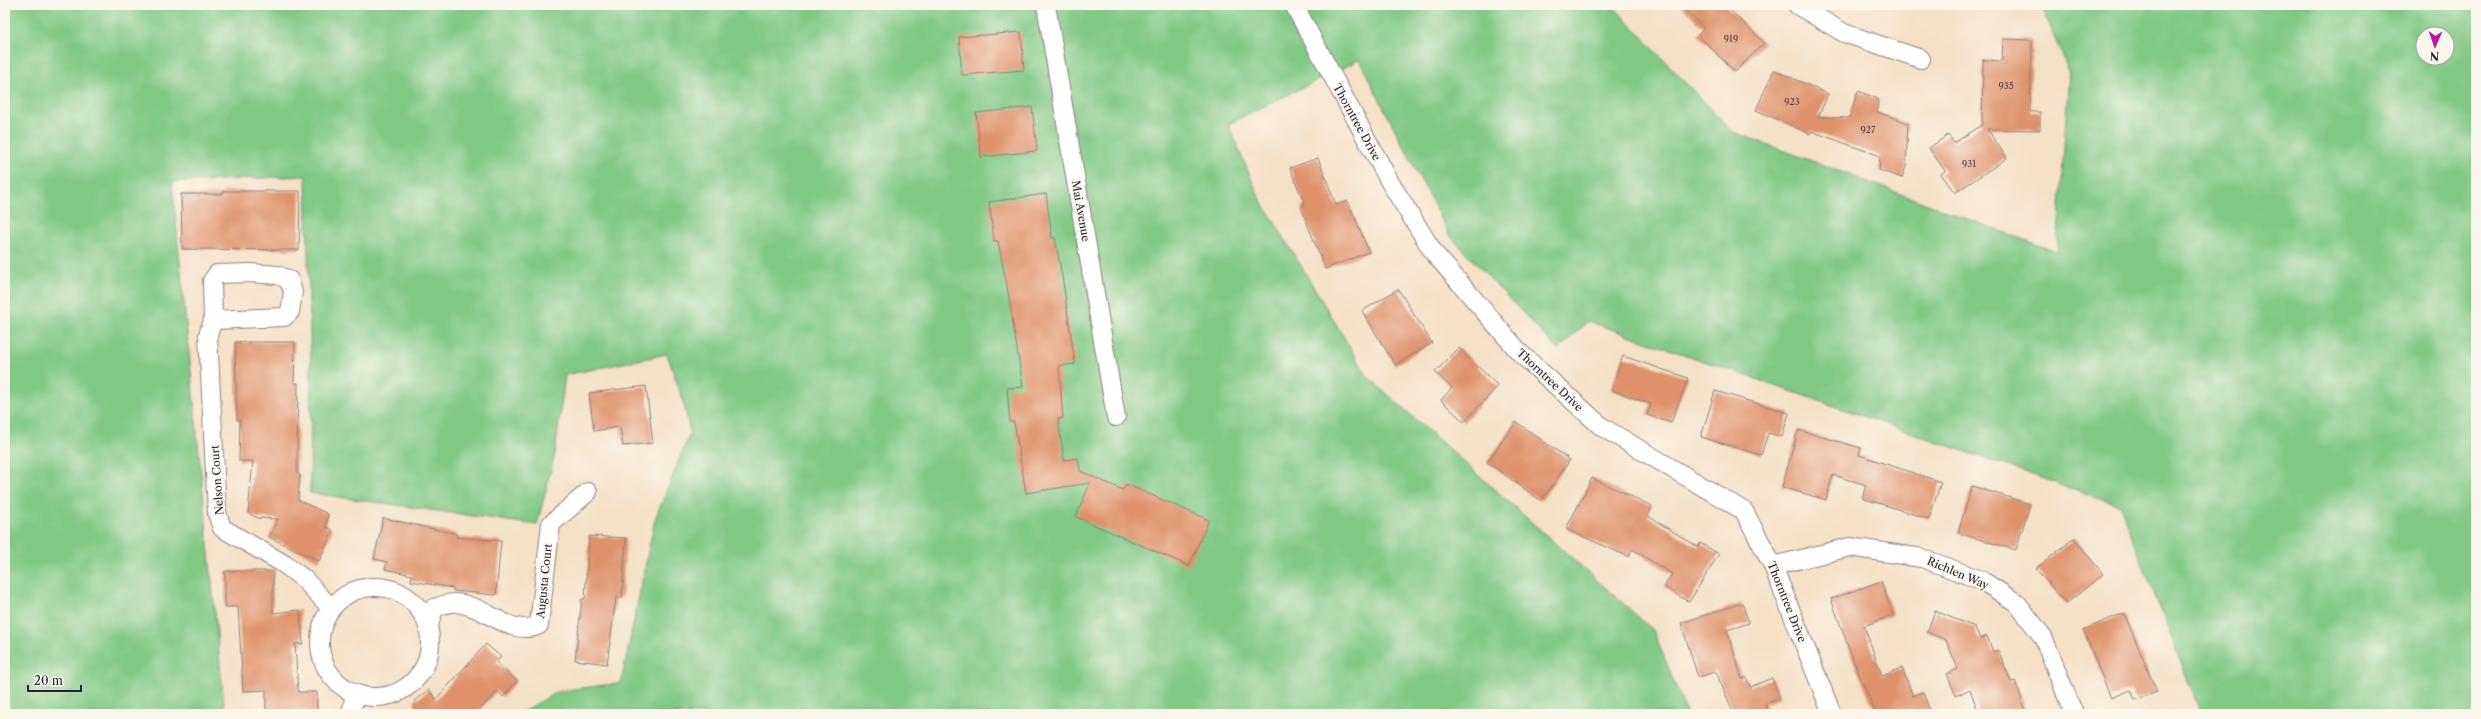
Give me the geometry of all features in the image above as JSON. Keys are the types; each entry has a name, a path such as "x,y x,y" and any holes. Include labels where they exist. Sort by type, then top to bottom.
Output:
{"street":[{"name":"Mai Avenue","path":"1046,5 1116,417"},
{"name":"Thorntree Drive","path":"1294,5 1391,184 1434,253 1521,354 1602,427 1744,511 1773,566 1832,714"},
{"path":"1797,5 1844,33 1921,60"},
{"name":"Nelson Court","path":"213,320 284,317 290,312 292,302 293,292 289,280 278,275 217,274 212,281 213,320 208,335 217,513 222,528 284,564 304,579 331,608"},
{"name":"Augusta Court","path":"428,629 434,608 454,603 470,606 492,615 513,628 528,630 539,625 551,524 588,492"},
{"name":"Richlen Way","path":"1773,566 1850,547 1922,558 1981,580 2017,603 2043,637 2074,714"},
{"path":"378,587 395,591 410,599 422,612 428,629 430,646 426,662 418,677 405,688 383,696 372,697 355,694 340,685 329,672 322,657 319,640 323,623 331,608 344,596 360,589 378,587"},
{"path":"351,714 355,694"}],"green space":[{"path":"5,5 1612,5 1731,131 2057,252 2069,71 2041,5 2476,5 2476,714 2201,714 2120,505 1588,321 1558,350 1450,236 1359,60 1228,124 1258,195 1368,377 1653,630 1687,714 519,714 559,691 621,683 655,519 690,433 682,397 667,354 565,375 555,454 537,525 310,493 311,378 306,176 172,182 225,714 9,714 5,705"}],"building":[{"path":"1680,5 1725,5 1764,43 1735,72 1698,35 1704,28"},
{"path":"1021,32 1024,70 962,75 959,37"},
{"path":"2003,39 2032,40 2030,112 2040,112 2040,130 1987,129 2007,158 1955,193 1941,174 1945,171 1929,148 1948,135 1954,143 1982,125 1983,60 2002,61"},
{"path":"1774,70 1828,94 1818,117 1849,118 1858,91 1878,99 1877,112 1908,123 1906,166 1902,178 1879,170 1880,156 1811,131 1810,134 1756,110"},
{"path":"1032,107 1037,151 981,157 976,113"},
{"path":"1318,158 1336,205 1348,201 1369,252 1325,269 1301,207 1305,205 1290,168"},
{"path":"223,191 300,191 299,250 182,249 181,194 223,194"},
{"path":"1046,194 1052,238 1055,238 1063,282 1075,364 1059,366 1063,418 1058,419 1064,460 1078,458 1080,471 1123,490 1126,484 1209,520 1189,566 1076,517 1090,483 1026,493 1014,422 1010,422 1007,388 1023,387 1007,286 998,241 994,241 989,202"},
{"path":"1398,289 1432,343 1395,365 1362,311"},
{"path":"235,342 295,342 294,383 298,383 297,473 300,475 298,500 328,514 326,527 333,530 319,561 269,537 278,519 258,518 248,513 253,461 239,461 240,420 237,420"},
{"path":"1459,348 1498,386 1464,422 1441,400 1452,388 1435,372"},
{"path":"1623,356 1688,378 1671,423 1647,415 1651,404 1611,390"},
{"path":"646,386 653,443 623,446 620,427 594,431 589,393"},
{"path":"1715,391 1789,413 1782,437 1768,433 1761,455 1701,437"},
{"path":"1516,422 1570,460 1541,501 1487,462"},
{"path":"1798,430 1861,448 1859,455 1941,482 1929,519 1862,498 1866,485 1833,475 1826,500 1782,487"},
{"path":"1592,478 1652,506 1648,516 1698,547 1700,543 1719,554 1689,602 1664,587 1672,574 1632,549 1629,557 1566,529"},
{"path":"1972,486 2030,504 2016,550 1958,533"},
{"path":"383,518 457,534 456,537 501,541 496,595 453,591 453,588 411,581 412,575 385,569 387,562 374,559"},
{"path":"589,536 626,538 622,598 616,598 607,664 575,660 582,599 585,599"},
{"path":"2074,538 2103,574 2066,604 2036,569"},
{"path":"225,571 273,571 273,613 300,610 303,644 295,644 298,692 317,692 317,714 266,714 266,690 243,691 238,607 225,607"},
{"path":"1881,581 1893,615 1864,626 1882,676 1902,668 1913,696 1923,692 1931,714 1876,714 1853,660 1831,599"},
{"path":"1742,603 1749,623 1727,630 1742,679 1746,677 1750,687 1772,678 1780,698 1765,704 1769,714 1734,714 1716,672 1698,677 1681,623"},
{"path":"1935,611 1975,627 1980,639 1987,636 1993,652 1998,650 2011,682 2015,681 2027,714 1979,714 1970,689 1956,696 1947,674 1958,669 1946,640 1927,632"},
{"path":"2124,613 2157,692 2135,700 2131,690 2111,698 2083,630"},
{"path":"486,644 501,657 496,662 517,681 503,697 497,691 476,714 414,714 415,701 429,690 436,699"}]}
